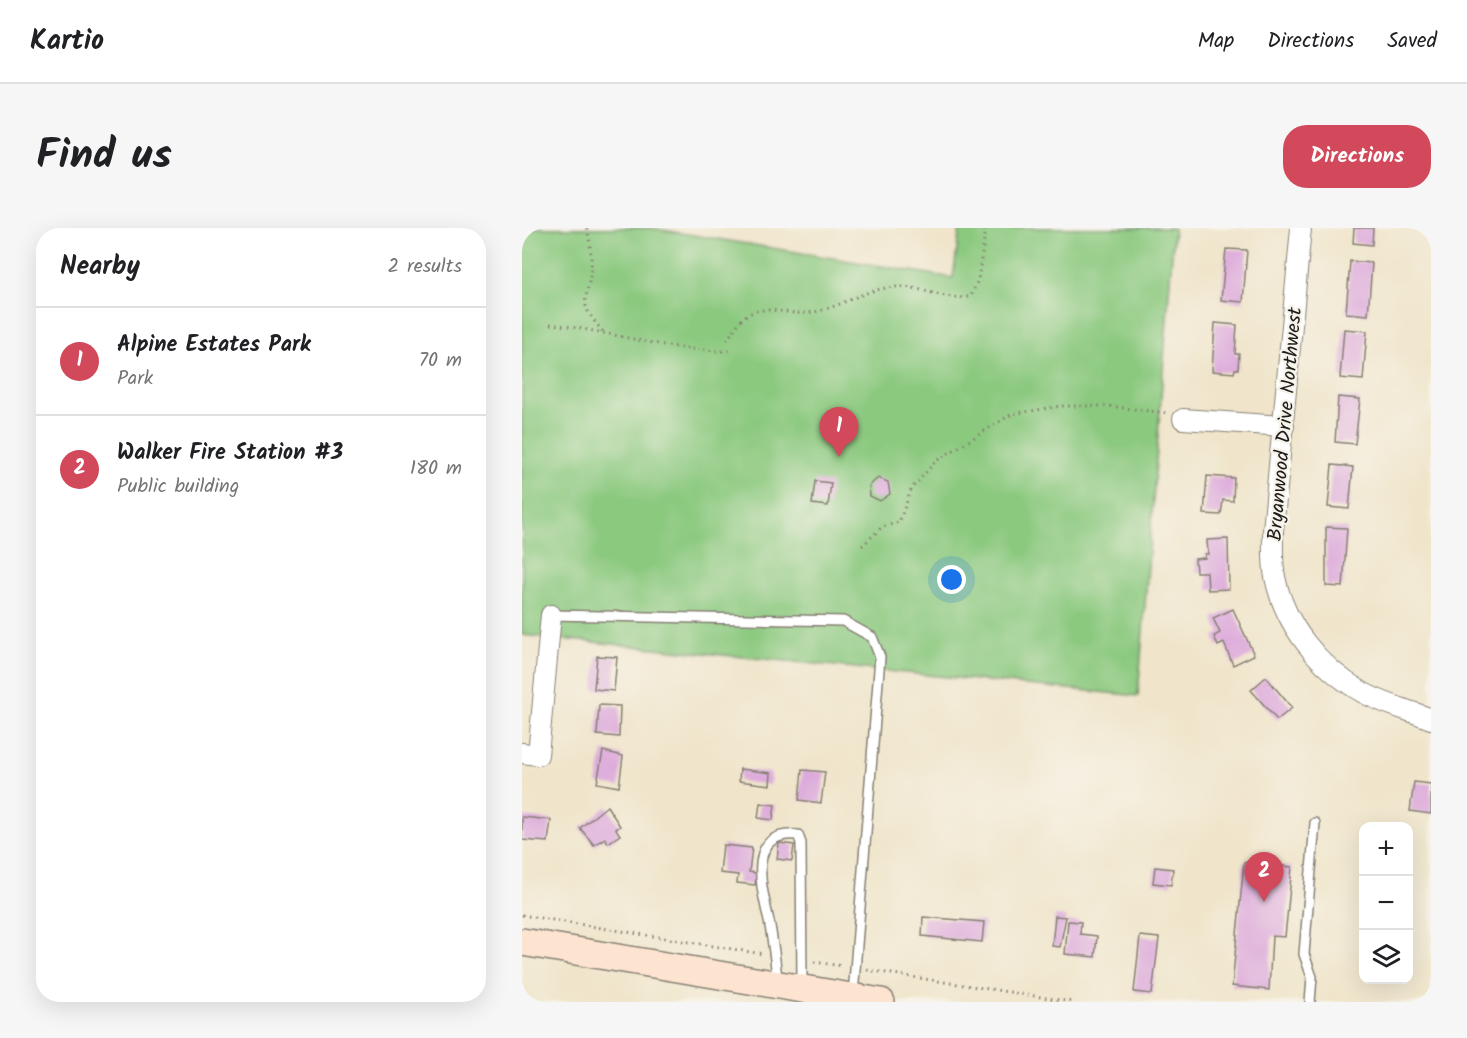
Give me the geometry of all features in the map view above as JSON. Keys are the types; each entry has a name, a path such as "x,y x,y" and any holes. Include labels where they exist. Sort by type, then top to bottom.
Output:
{"main road":[{"path":"522,942 881,1002"}],"street":[{"name":"Bryanwood Drive Northwest","path":"1301,228 1273,531 1275,575 1282,602 1297,633 1321,660 1362,692 1431,719"},
{"path":"1183,419 1284,426"},
{"path":"530,754 551,615"}],"lane":[{"path":"551,615 843,621 872,637 880,657 853,997"},
{"path":"1310,1002 1312,977 1304,954 1315,824"},
{"path":"778,836 798,836 801,843 789,986 776,956 761,879 761,858 766,846 778,836"}],"path":[{"path":"587,228 591,247 591,271 584,299 588,314 606,334"},
{"path":"727,340 745,315 760,310 805,313 884,288 921,289 961,299 970,296 978,280 986,228"},
{"path":"549,324 669,347 702,351 731,351"},
{"path":"862,546 882,527 899,522 912,488 936,461 1012,414 1061,406 1107,406 1163,412 1183,419"}],"green space":[{"path":"522,228 651,228 953,278 960,228 1174,228 1138,696 522,635"}],"building":[{"path":"1354,228 1373,228 1372,245 1353,243"},
{"path":"1226,249 1247,250 1243,302 1221,300"},
{"path":"1350,261 1372,263 1368,315 1346,313"},
{"path":"1215,323 1237,325 1235,354 1239,354 1238,369 1235,369 1234,373 1212,371"},
{"path":"1344,329 1367,331 1363,380 1340,378"},
{"path":"1338,397 1360,399 1355,444 1335,442"},
{"path":"1332,465 1353,467 1349,509 1328,507"},
{"path":"1207,476 1234,478 1233,501 1223,500 1221,515 1204,514"},
{"path":"878,478 888,482 890,494 880,501 870,496 869,486"},
{"path":"815,481 831,483 828,506 812,504"},
{"path":"1326,527 1347,528 1343,587 1326,586"},
{"path":"1228,539 1229,589 1208,590 1207,572 1196,572 1195,559 1205,558 1205,554 1208,554 1207,540"},
{"path":"1233,609 1254,655 1233,665 1224,643 1218,646 1214,636 1220,633 1213,618"},
{"path":"597,656 617,657 614,691 594,689"},
{"path":"1266,677 1292,708 1277,720 1251,690"},
{"path":"599,705 620,706 619,737 597,735"},
{"path":"603,751 623,756 619,787 597,783"},
{"path":"740,769 771,773 770,785 739,781"},
{"path":"802,770 825,772 821,803 799,800"},
{"path":"1414,782 1431,784 1431,814 1410,811"},
{"path":"760,803 775,805 773,820 758,818"},
{"path":"607,806 620,826 616,829 620,835 608,843 605,838 594,845 580,828"},
{"path":"522,817 551,820 548,842 522,840"},
{"path":"779,843 794,845 792,861 777,859"},
{"path":"723,845 752,848 749,872 757,873 755,885 737,883 738,875 720,873"},
{"path":"1244,862 1292,867 1285,937 1272,936 1269,990 1232,986"},
{"path":"1155,867 1173,869 1171,885 1153,883"},
{"path":"1055,916 1066,917 1060,947 1052,946"},
{"path":"923,917 984,922 982,942 922,936"},
{"path":"1068,921 1081,922 1080,934 1097,936 1095,957 1065,954"},
{"path":"1140,936 1159,938 1152,994 1134,992"}],"place":[{"name":"Alpine Estates Park","path":"839,457"},
{"name":"Walker Fire Station #3","path":"1264,902"}]}
